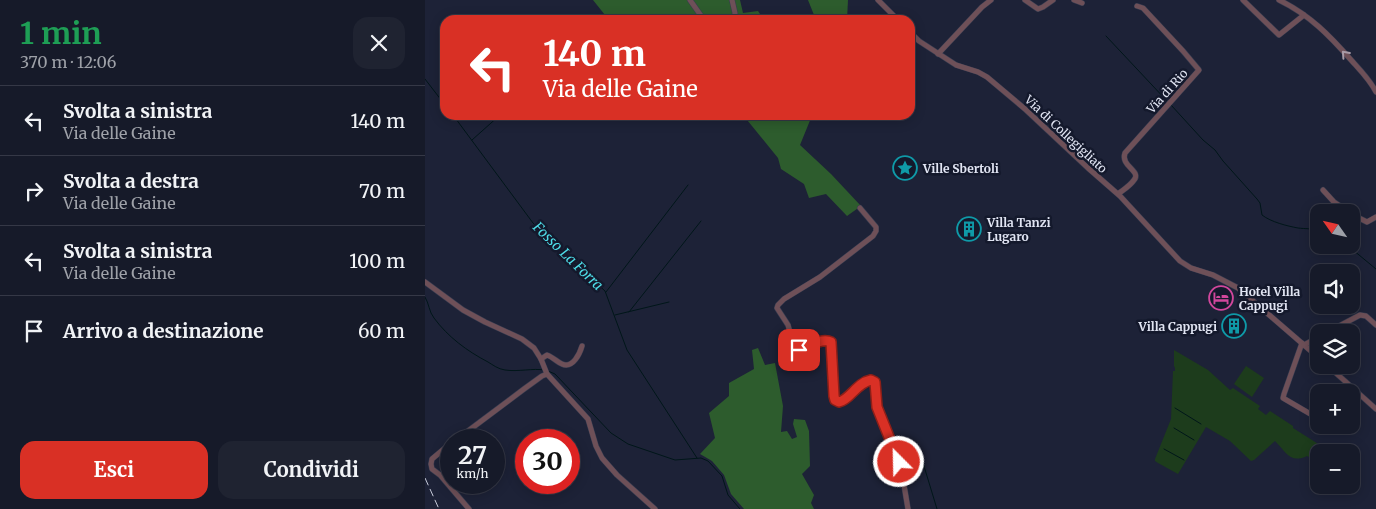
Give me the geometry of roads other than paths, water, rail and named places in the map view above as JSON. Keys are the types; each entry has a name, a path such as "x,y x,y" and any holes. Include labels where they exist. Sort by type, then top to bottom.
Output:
{"street":[{"path":"690,0 700,15"},
{"path":"732,0 735,15"},
{"path":"878,0 893,15"},
{"path":"938,54 982,7 991,0"},
{"path":"1025,0 1038,8 1053,0"},
{"path":"1074,0 1082,3"},
{"path":"1243,0 1279,35 1304,15"},
{"path":"1279,0 1323,29 1369,80 1376,92"},
{"name":"Via di Rio","path":"1119,194 1136,177 1125,161 1125,152 1199,70 1183,50 1143,8 1137,6"},
{"name":"Via di Collegigliato","path":"915,37 958,66 987,77 1119,194 1180,261 1195,270 1217,276 1238,288 1310,350"},
{"path":"1323,190 1337,204"},
{"path":"860,208 875,226 876,231 873,236 820,277 784,299 777,306 788,325 793,347 798,350 823,340 831,342 835,400 839,402 845,400 863,382 871,380 875,382 877,407 901,467 908,509"},
{"path":"1360,218 1367,222 1376,216"},
{"path":"425,282 469,313 522,339 533,348 541,359 546,373 587,419 596,446 608,466 655,509"},
{"path":"1343,324 1360,315 1366,316 1376,326"},
{"path":"1310,341 1303,344 1283,395 1283,398 1310,414"},
{"path":"541,359 547,355 567,365 574,361 582,346"},
{"path":"471,429 546,373"},
{"path":"1335,374 1345,384"},
{"path":"1360,398 1376,409"},
{"path":"440,453 432,459 431,464 433,469 440,475"},
{"path":"456,494 469,509"}],"waterway":[{"path":"1106,36 1167,101"},
{"name":"Fosso La Forra","path":"425,79 440,98"},
{"path":"1171,105 1203,140 1215,150 1257,199 1260,203 1262,215 1284,225 1310,229"},
{"name":"Fosso La Forra","path":"457,120 533,223 605,291 627,350 697,458"},
{"path":"472,140 494,120"},
{"path":"606,292 688,185"},
{"path":"629,312 701,221"},
{"path":"1358,254 1376,269"},
{"path":"425,297 432,316 439,325 458,343 473,353 502,369 515,371 544,370"},
{"path":"615,315 669,302"},
{"path":"548,371 555,374 611,433 628,444 675,460 701,458 708,461 722,476 728,495 740,509"},
{"path":"1175,408 1201,424"},
{"path":"1174,428 1194,440"},
{"path":"1164,449 1184,460"},
{"path":"920,453 937,509"}],"railway":[{"path":"425,478 439,509"}],"place":[{"name":"Ville Sbertoli","path":"905,168"},
{"name":"Villa Tanzi Lugaro","path":"969,229"},
{"name":"Hotel Villa Cappugi","path":"1221,298"},
{"name":"Villa Cappugi","path":"1234,326"}]}
